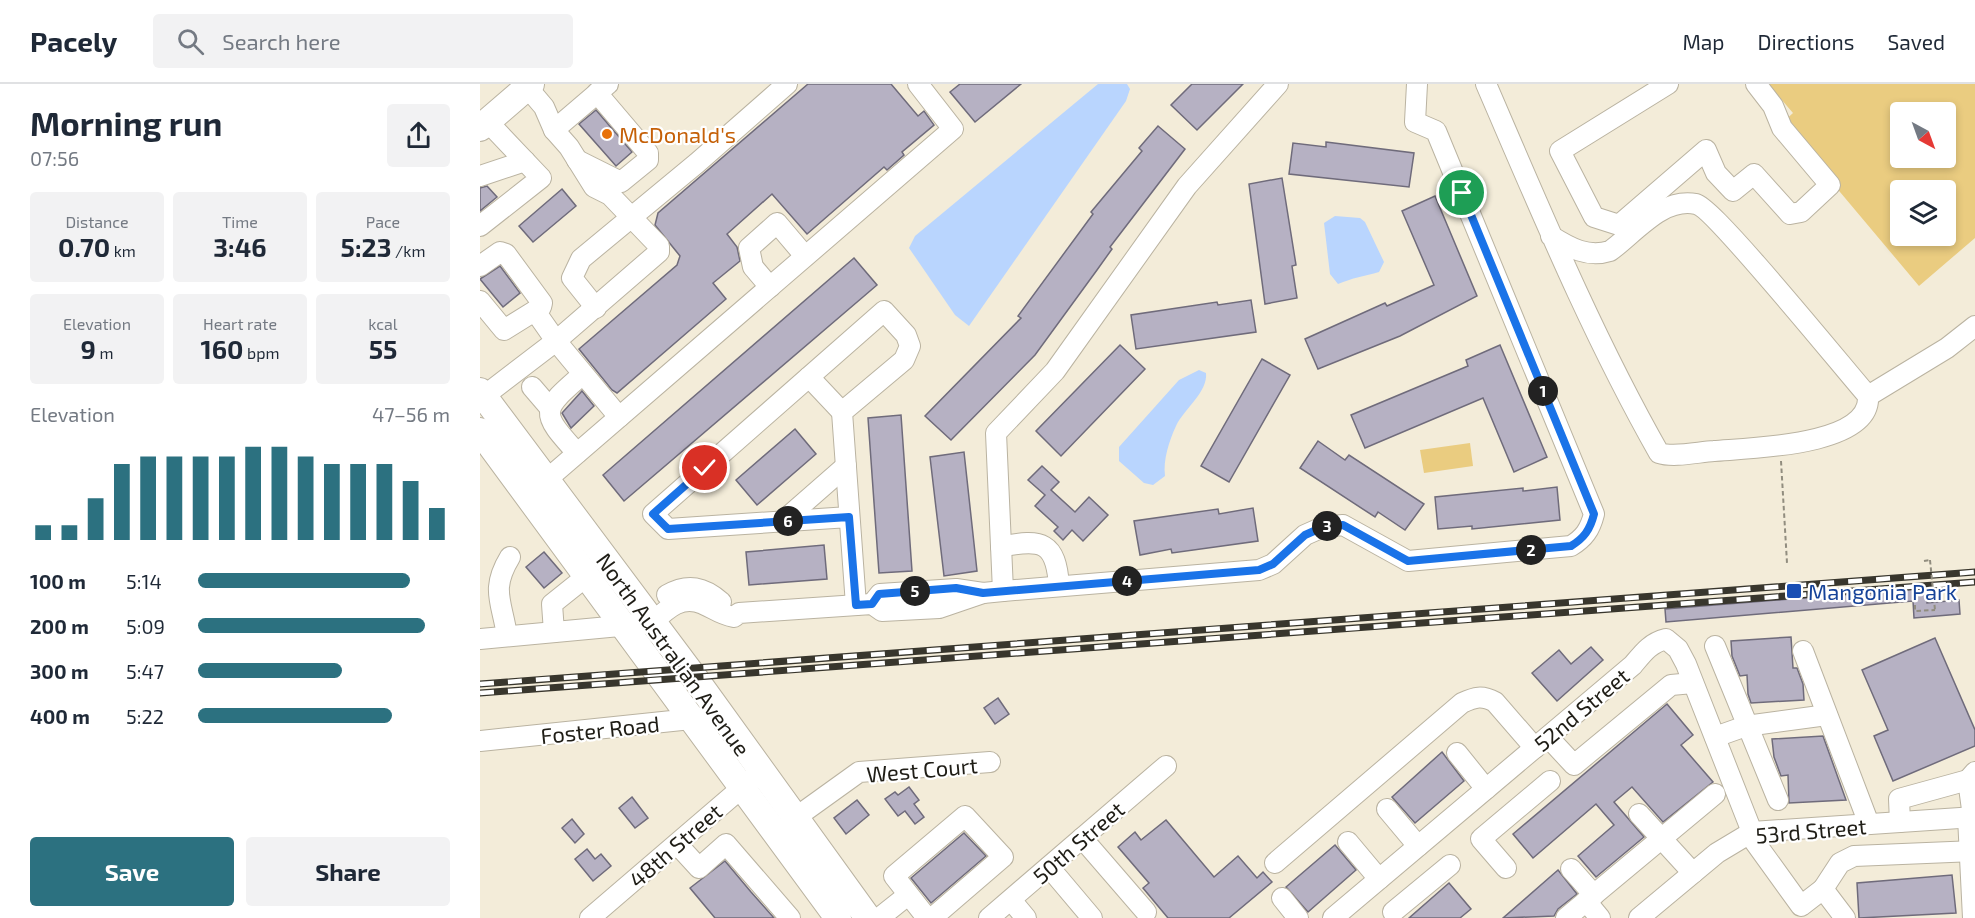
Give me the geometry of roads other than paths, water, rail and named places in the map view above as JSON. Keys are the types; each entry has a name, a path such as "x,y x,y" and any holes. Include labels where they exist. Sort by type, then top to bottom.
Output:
{"main road":[{"path":"484,124 529,86"},
{"name":"North Australian Avenue","path":"482,394 587,576 639,620 692,719 751,779 795,818 868,918"},
{"name":"North Australian Avenue","path":"480,431 537,488 639,620 720,716 751,779 838,918"}],"street":[{"path":"596,308 572,278 573,271 581,259 633,217 786,84"},
{"path":"537,488 953,129 918,84"},
{"path":"1003,591 996,433 1054,371 1187,186 1278,84"},
{"path":"480,639 554,632 639,620 685,600 702,603 719,614 734,617 739,613 864,604 879,594 939,599 1003,591 1259,570 1273,564 1305,535 1323,527 1343,525 1408,561 1571,546 1582,540 1590,527 1594,514 1436,131 1414,122 1417,84"},
{"path":"1486,84 1551,236 1629,397 1659,453 1804,444 1831,435 1863,414 1868,396 1947,348 1975,326"},
{"path":"1668,84 1560,151 1594,217 1619,225 1706,150 1716,173 1733,191 1754,174 1790,214 1801,212 1830,185 1782,128 1773,106 1756,84"},
{"path":"482,394 556,341 659,252 659,246 633,217 610,195 594,188 577,160 554,130 544,107 529,86"},
{"path":"554,130 602,88 648,153 648,160 621,182 577,160"},
{"path":"480,226 541,178 525,160 484,124"},
{"path":"480,176 525,160"},
{"path":"1551,236 1578,251 1602,254 1610,251 1664,209 1685,204 1702,206 1728,232 1868,396"},
{"path":"770,287 753,267 749,248 777,224 805,256"},
{"path":"480,266 500,252 506,254 541,299 541,307 504,330 480,301"},
{"path":"535,310 556,341 619,417"},
{"path":"842,412 904,360 910,346 906,335 884,311 653,514 668,529 849,517"},
{"path":"577,453 553,427 549,417 550,408 583,374"},
{"path":"809,377 842,412 849,517 864,604"},
{"path":"532,387 550,408"},
{"path":"782,522 846,466"},
{"path":"1001,547 1038,542 1051,550 1058,564 1059,586"},
{"path":"507,636 497,591 500,573 510,557"},
{"path":"554,632 552,604 587,576"},
{"name":"52nd Street","path":"1333,918 1633,665 1644,650 1656,641 1666,639 1678,649 1693,683 1751,833 1801,906 1823,889"},
{"path":"1715,646 1778,800"},
{"path":"1803,651 1869,824"},
{"path":"1275,863 1462,703 1474,697 1486,697 1495,702 1541,742 1574,765 1671,685 1693,683"},
{"path":"1715,737 1746,726 1827,715"},
{"name":"Foster Road","path":"480,741 720,716"},
{"path":"1457,753 1493,828"},
{"name":"West Court","path":"795,818 859,772 990,762"},
{"name":"50th Street","path":"989,918 1166,766"},
{"path":"1900,822 1899,799 1971,776 1973,918"},
{"name":"48th Street","path":"590,918 751,779"},
{"path":"1506,868 1481,839 1550,781"},
{"path":"1566,918 1715,794"},
{"path":"1387,809 1419,846"},
{"path":"1639,814 1693,873"},
{"path":"965,816 1003,857 929,918 894,876 965,816"},
{"name":"53rd Street","path":"1653,914 1693,873 1717,853 1751,833 1972,817"},
{"path":"1082,838 1146,912"},
{"path":"1348,842 1379,879"},
{"path":"677,843 699,868 726,844 790,918"},
{"path":"1845,918 1823,889 1840,863 1854,856 1972,851"},
{"path":"1393,912 1450,865"},
{"path":"1394,866 1417,892"},
{"path":"1049,867 1092,918"},
{"path":"1571,869 1600,918"},
{"path":"879,918 911,898"},
{"path":"891,918 911,898"},
{"path":"1282,898 1298,918"},
{"path":"1011,900 1026,918"}],"water":[{"path":"1098,84 1127,84 1130,89 1126,101 969,326 955,315 909,248 915,236"},
{"path":"1335,216 1360,218 1365,222 1384,262 1379,272 1338,284 1330,274 1324,223"},
{"path":"1199,370 1206,373 1206,380 1173,432 1166,457 1165,476 1153,485 1144,483 1119,461 1119,447 1179,380"}],"railway":[{"path":"480,684 1975,572"},
{"path":"480,693 1975,582"}],"place":[{"name":"McDonald's","path":"607,134"},
{"name":"Mangonia Park","path":"1794,591"}]}
